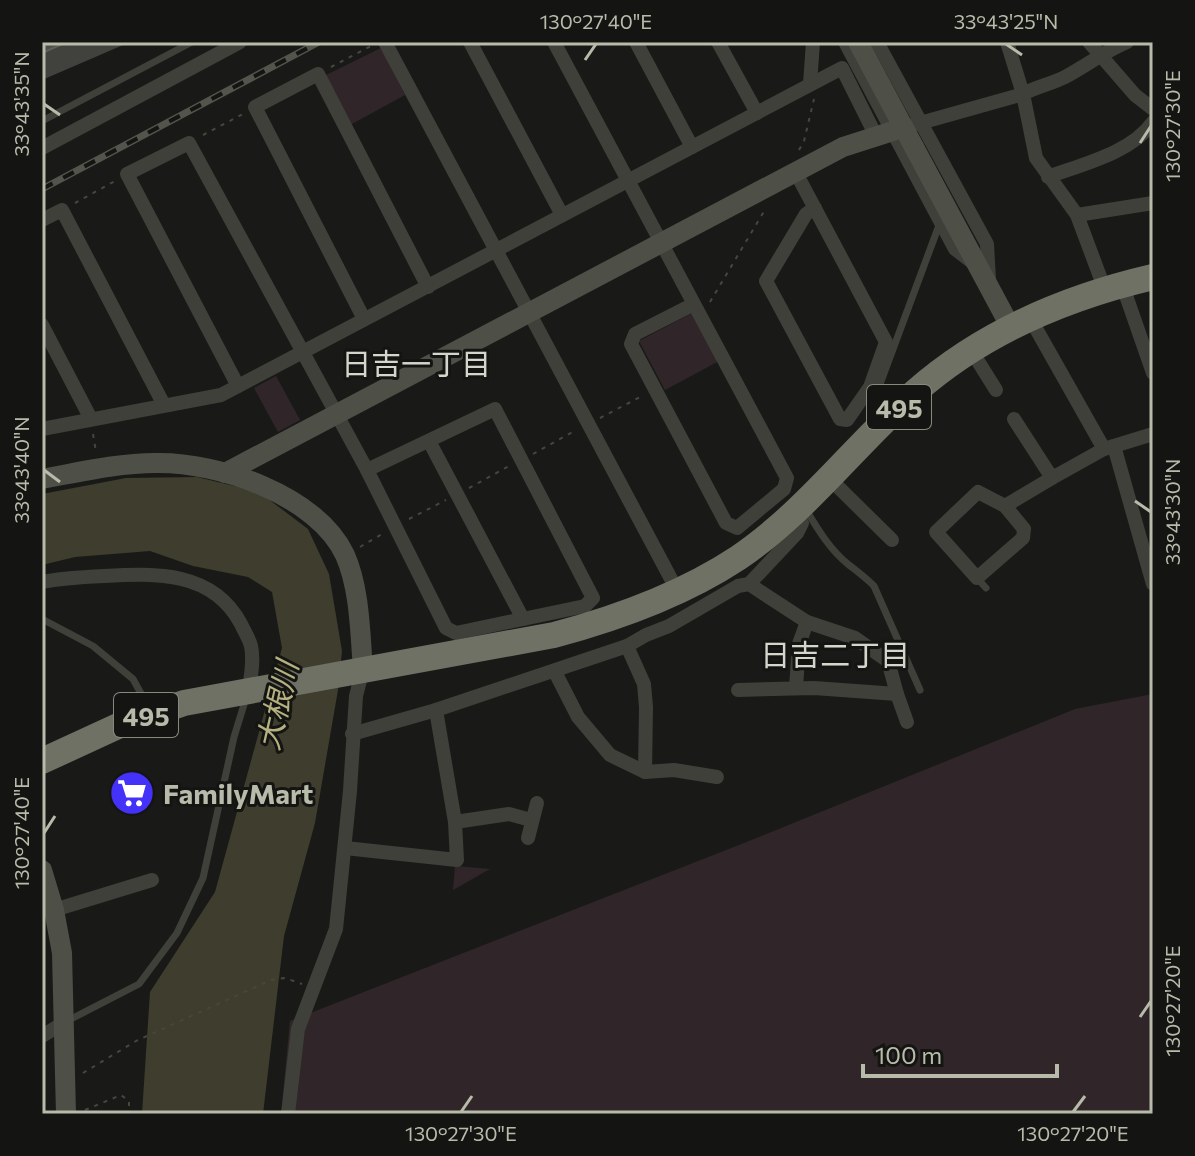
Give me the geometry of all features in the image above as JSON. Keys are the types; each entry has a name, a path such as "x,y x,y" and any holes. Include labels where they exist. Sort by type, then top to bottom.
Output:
{"highway":[{"name":"495","path":"42,761 88,738 184,703 554,635 610,620 668,596 738,558 800,509 916,391 971,350 1020,322 1114,287 1153,277"}],"street":[{"path":"42,148 240,42"},
{"path":"382,42 587,425 668,596 669,626"},
{"path":"470,42 562,215"},
{"path":"554,42 787,478 784,489 737,528 726,523 631,344 635,334 697,311"},
{"path":"636,42 692,147"},
{"path":"718,42 757,113"},
{"path":"810,84 813,42"},
{"path":"845,42 884,133"},
{"path":"858,42 985,277"},
{"path":"877,42 987,244 985,277"},
{"path":"1007,42 1023,94 1036,158 1077,215 1153,373"},
{"path":"1089,42 1135,95 1153,109"},
{"path":"225,473 843,147 1023,94 1060,80 1127,42"},
{"path":"42,429 221,395 842,68 955,249 985,277 1020,322 1109,448 1153,584"},
{"path":"364,319 255,107 318,74 428,287"},
{"path":"1048,177 1132,142 1146,132 1153,122"},
{"path":"238,386 127,174 189,143 367,470 446,628 456,633 585,606 593,598 495,409 367,470"},
{"path":"790,174 815,208 886,342 870,387 847,420 840,419 766,281 806,214 815,208"},
{"path":"1077,215 1153,203"},
{"path":"42,220 62,210 164,405"},
{"path":"42,325 91,419"},
{"path":"971,350 996,390"},
{"path":"1014,419 1052,478"},
{"path":"1005,506 1109,448 1153,434"},
{"path":"429,441 523,619"},
{"path":"42,479 159,462 225,473 286,498 326,528 345,556 359,617 345,848 336,929 298,1029 288,1114"},
{"path":"830,479 892,540"},
{"path":"978,492 1005,506 1024,529 1023,538 982,583 936,532 978,492"},
{"path":"352,734 555,672 627,646 669,626 738,586 749,584 797,533 802,523 800,509"},
{"path":"42,582 140,574 164,575 204,586 231,608 247,635 251,647 253,689"},
{"path":"749,584 807,622 855,638 888,661 907,722"},
{"path":"796,688 799,644 807,622"},
{"path":"627,646 644,684 645,772"},
{"path":"555,672 578,717 610,755 645,772 674,770 717,777"},
{"path":"738,690 796,688 897,694"},
{"path":"345,848 457,860 455,822 436,710"},
{"path":"528,838 537,803"},
{"path":"455,822 509,814 531,820"},
{"path":"42,870 62,953 66,1114"},
{"path":"54,910 152,880"},
{"path":"42,1036 65,1022"}],"lane":[{"path":"42,121 192,42"},
{"path":"877,428 873,403 942,224"},
{"path":"800,509 847,564 874,586 920,690"},
{"path":"42,619 93,646 133,679 152,713"},
{"path":"65,1022 139,984 177,933 203,878 234,737 253,689"}],"path":[{"path":"318,74 382,42"},
{"path":"790,174 804,141 816,92 810,84"},
{"path":"189,143 255,107"},
{"path":"62,210 127,174"},
{"path":"697,311 769,203"},
{"path":"345,556 395,526 655,389"},
{"path":"91,419 98,469"},
{"path":"66,1085 109,1055 136,1041 271,980 285,978 314,988"},
{"path":"76,1114 121,1095 129,1101 129,1114"}],"shaded area":[{"path":"381,48 405,95 350,125 324,76"},
{"path":"694,312 719,361 665,390 639,341"},
{"path":"276,376 300,420 278,432 254,388"},
{"path":"1153,694 1153,1114 281,1114 290,1021 1075,709"},
{"path":"455,866 490,869 453,890"}],"water":[{"name":"大根川","path":"197,477 259,492 308,529 329,574 342,651 315,823 284,936 263,1114 142,1114 150,992 215,892 282,648 272,592 248,577 193,566 150,551 75,557 42,565 42,494 126,478"}],"building":[{"path":"42,42 67,42 42,53"}],"railway":[{"path":"42,189 319,42"}],"place":[{"name":"FamilyMart","path":"132,793"}],"district":[{"name":"日吉一丁目","path":"416,362"},
{"name":"日吉二丁目","path":"835,653"}]}
